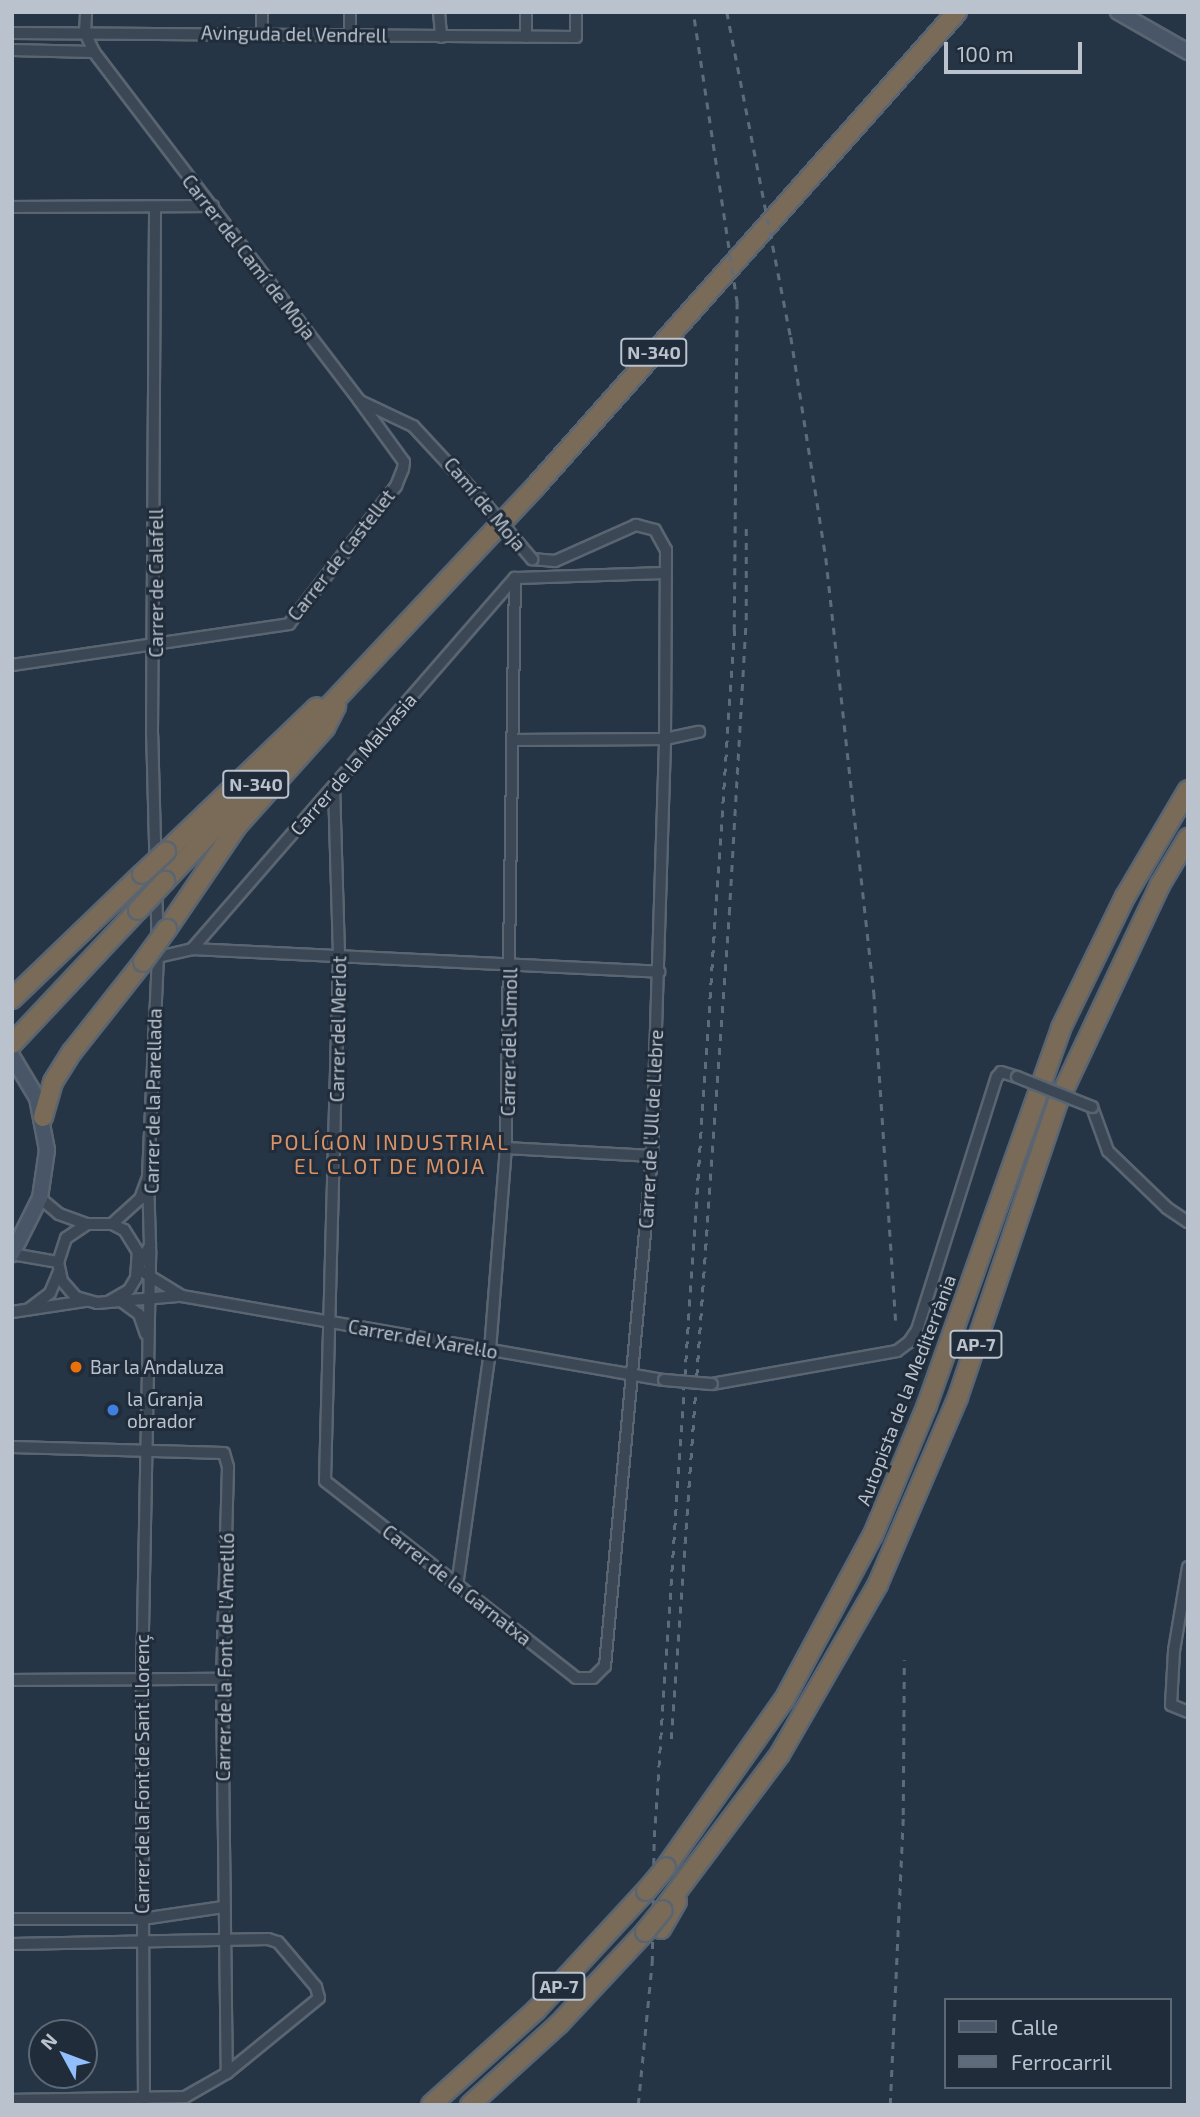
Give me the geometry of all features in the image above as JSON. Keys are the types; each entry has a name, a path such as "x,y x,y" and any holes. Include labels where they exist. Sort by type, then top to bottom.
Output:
{"highway":[{"name":"N-340","path":"18,1038 536,485 957,12"},
{"path":"12,999 166,852 298,720 346,686"},
{"path":"43,1117 60,1072 150,960 167,929 237,826 325,728 346,686"},
{"name":"Autopista de la Mediterrània","path":"431,2105 536,2010 646,1891 771,1720 853,1577 918,1427 1061,1028 1125,897 1188,790"},
{"name":"AP-7","path":"470,2105 559,2024 653,1930 818,1694 898,1542 958,1397 1058,1102 1154,897 1188,838"},
{"path":"485,2105 590,2007 653,1930"}],"street":[{"path":"85,33 86,12"},
{"path":"262,12 262,33"},
{"path":"350,12 350,35"},
{"path":"439,12 441,37"},
{"path":"526,12 526,37"},
{"name":"Avinguda del Vendrell","path":"12,33 576,37 576,12"},
{"path":"1118,12 1188,52"},
{"name":"Carrer del Camí de Moja","path":"85,33 94,52 404,462"},
{"path":"12,50 94,52"},
{"path":"12,207 213,206"},
{"name":"Carrer de Calafell","path":"150,960 152,735 156,645 155,208"},
{"name":"Camí de Moja","path":"359,400 413,426 532,559 555,561 636,525 646,526 662,538 665,573"},
{"name":"Carrer de Castellet","path":"12,665 289,624 396,486 404,462"},
{"path":"515,578 665,573"},
{"name":"Carrer de l'Ull de Llebre","path":"593,1678 605,1666 652,1156 665,739 665,573"},
{"name":"Carrer del Sumoll","path":"457,1586 490,1350 506,1147 511,967 515,578"},
{"name":"Carrer de la Malvasia","path":"192,949 515,578"},
{"path":"512,740 665,739 699,732"},
{"name":"Carrer del Merlot","path":"325,1481 332,1323 339,959 334,786"},
{"path":"150,960 192,949 339,959 659,972"},
{"name":"Carrer de la Parellada","path":"145,1448 146,1335 152,1298 148,1176 150,960"},
{"path":"12,1056 30,1083 43,1117 47,1150 40,1198 12,1254 58,1267"},
{"name":"Carrer del Xarel·lo","path":"182,1296 632,1377 712,1384 897,1350 909,1342 917,1330 997,1077 1001,1072 1092,1107 1108,1151 1167,1208 1188,1222"},
{"path":"506,1147 652,1156"},
{"path":"112,1224 140,1199 148,1176"},
{"path":"40,1198 59,1214 87,1224 112,1224 132,1240 139,1267 152,1281 182,1296"},
{"path":"26,1311 50,1293 66,1238 87,1224"},
{"name":"Carrer de la Parellada","path":"139,1267 150,1245"},
{"path":"58,1267 68,1290 86,1301"},
{"path":"108,1302 129,1290 139,1267"},
{"path":"12,1312 86,1301 108,1302 182,1296"},
{"path":"119,1301 139,1314 146,1335"},
{"name":"Carrer de la Font de l'Ametlló","path":"12,1447 145,1448 224,1453 228,1467 222,1679 227,2073"},
{"name":"Carrer de la Font de Sant Llorenç","path":"144,2099 142,1682 145,1448"},
{"name":"Carrer de la Garnatxa","path":"325,1481 576,1678 593,1678"},
{"path":"1188,1567 1175,1639 1171,1705 1188,1712"},
{"path":"12,1680 142,1682 222,1679"},
{"path":"12,1919 142,1919 223,1908"},
{"path":"12,1944 278,1941 316,1987 319,1998 227,2073 185,2097 12,2100"}],"railway":[{"path":"638,2105 652,1963 654,1837 734,631 737,303 693,12"},
{"path":"727,12 791,337 826,558 874,992 896,1325"},
{"path":"671,1739 729,914 746,620 746,524"},
{"path":"890,2105 903,1815 904,1660"}],"place":[{"name":"Bar la Andaluza","path":"76,1367"},
{"name":"la Granja obrador","path":"113,1410"}],"district":[{"name":"POLÍGON INDUSTRIAL EL CLOT DE MOJA","path":"390,1154"}]}
